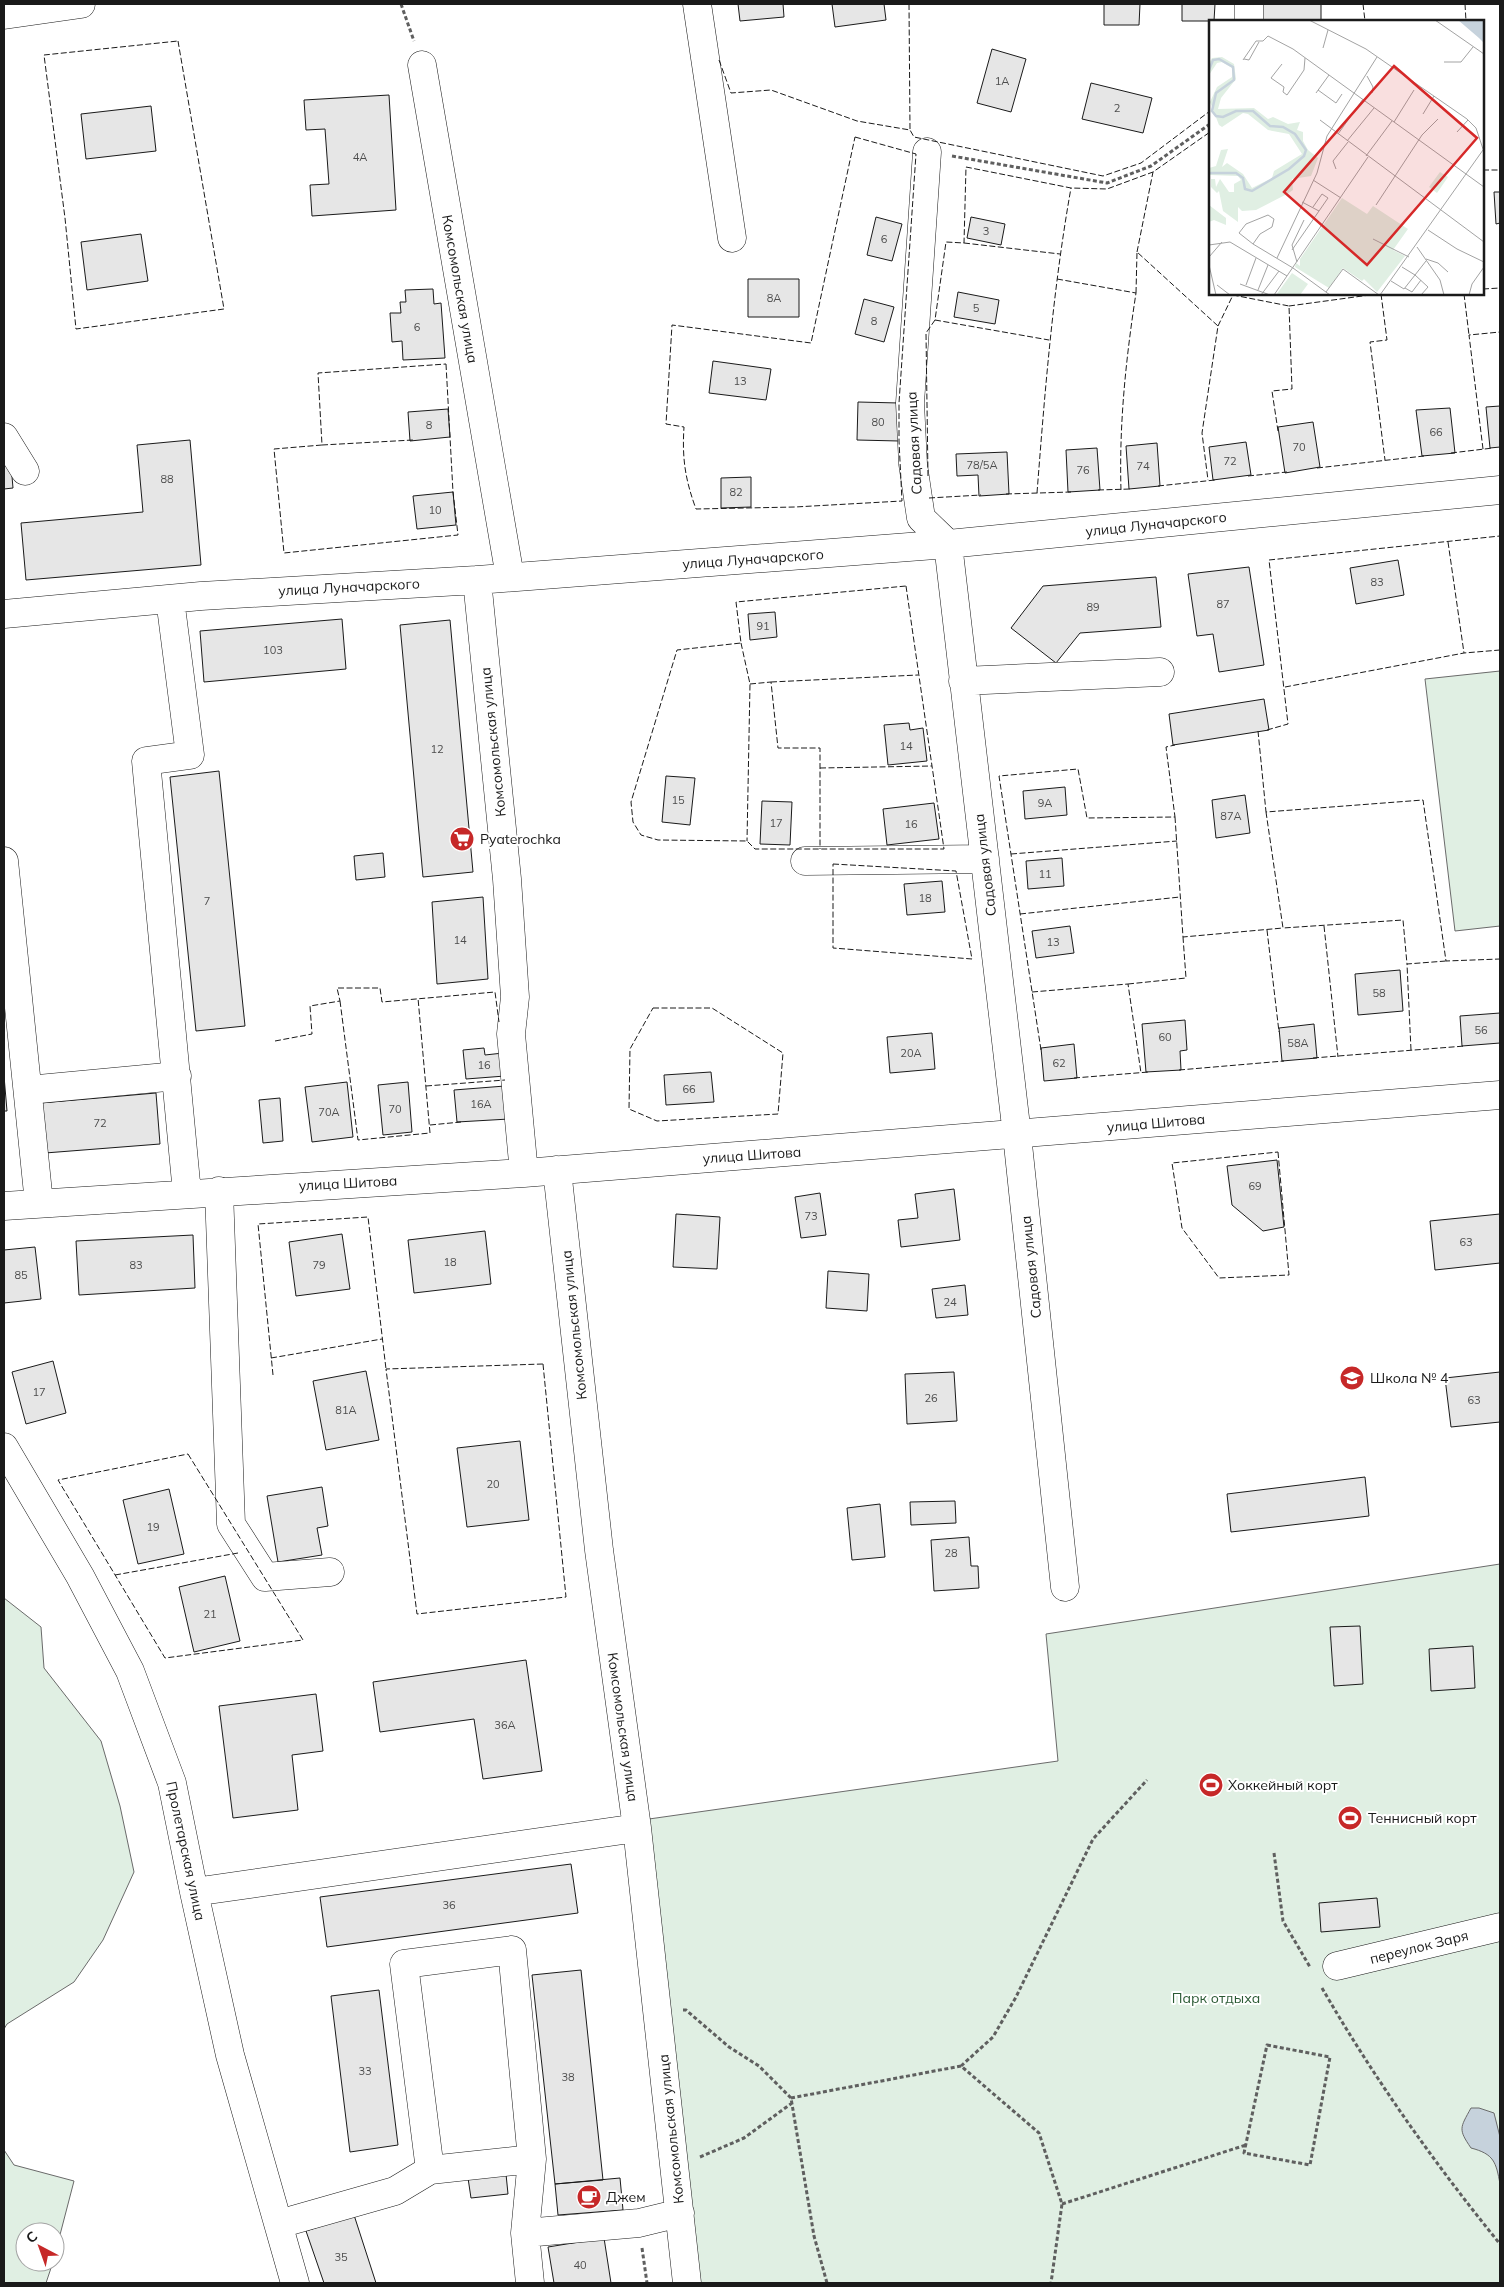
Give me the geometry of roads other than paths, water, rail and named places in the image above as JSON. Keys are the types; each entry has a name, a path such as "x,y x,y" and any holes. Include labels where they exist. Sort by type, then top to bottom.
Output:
{"street":[{"path":"4,15 81,4"},
{"path":"697,4 732,238"},
{"path":"1249,20 1250,4"},
{"name":"Комсомольская улица","path":"422,65 510,577"},
{"name":"Садовая улица","path":"927,152 910,403 913,464 922,518 948,544 1017,1134 1065,1587"},
{"path":"4,437 25,471"},
{"name":"улица Луначарского","path":"4,614 170,599 477,580 948,544 1500,490"},
{"name":"Комсомольская улица","path":"477,580 507,879 515,997 511,1034 524,1173"},
{"path":"170,599 190,755 146,761 187,1193"},
{"path":"964,680 1160,672"},
{"path":"805,861 984,859"},
{"path":"4,861 39,1203"},
{"path":"28,1090 177,1076"},
{"name":"улица Шитова","path":"4,1206 524,1173 1500,1095"},
{"name":"Комсомольская улица","path":"557,1170 599,1550 637,1828 687,2283"},
{"path":"219,1191 231,1524 265,1577 330,1572"},
{"name":"Пролетарская улица","path":"4,1447 80,1576 130,1671 172,1783 230,2055 295,2283"},
{"path":"194,1892 637,1828"},
{"name":"переулок Заря","path":"1322,1973 1500,1927"},
{"path":"430,2170 404,1964 512,1950 532,2158 525,2233 530,2283"},
{"path":"279,2224 395,2191 430,2170 532,2158"},
{"path":"525,2233 639,2222 680,2213"}],"place":[{"name":"Pyaterochka","path":"462,839"},
{"name":"Школа № 4","path":"1352,1378"},
{"name":"Хоккейный корт","path":"1211,1785"},
{"name":"Теннисный корт","path":"1350,1818"},
{"name":"Джем","path":"589,2197"}],"park label":[{"name":"Парк отдыха","path":"1216,1998"}]}
